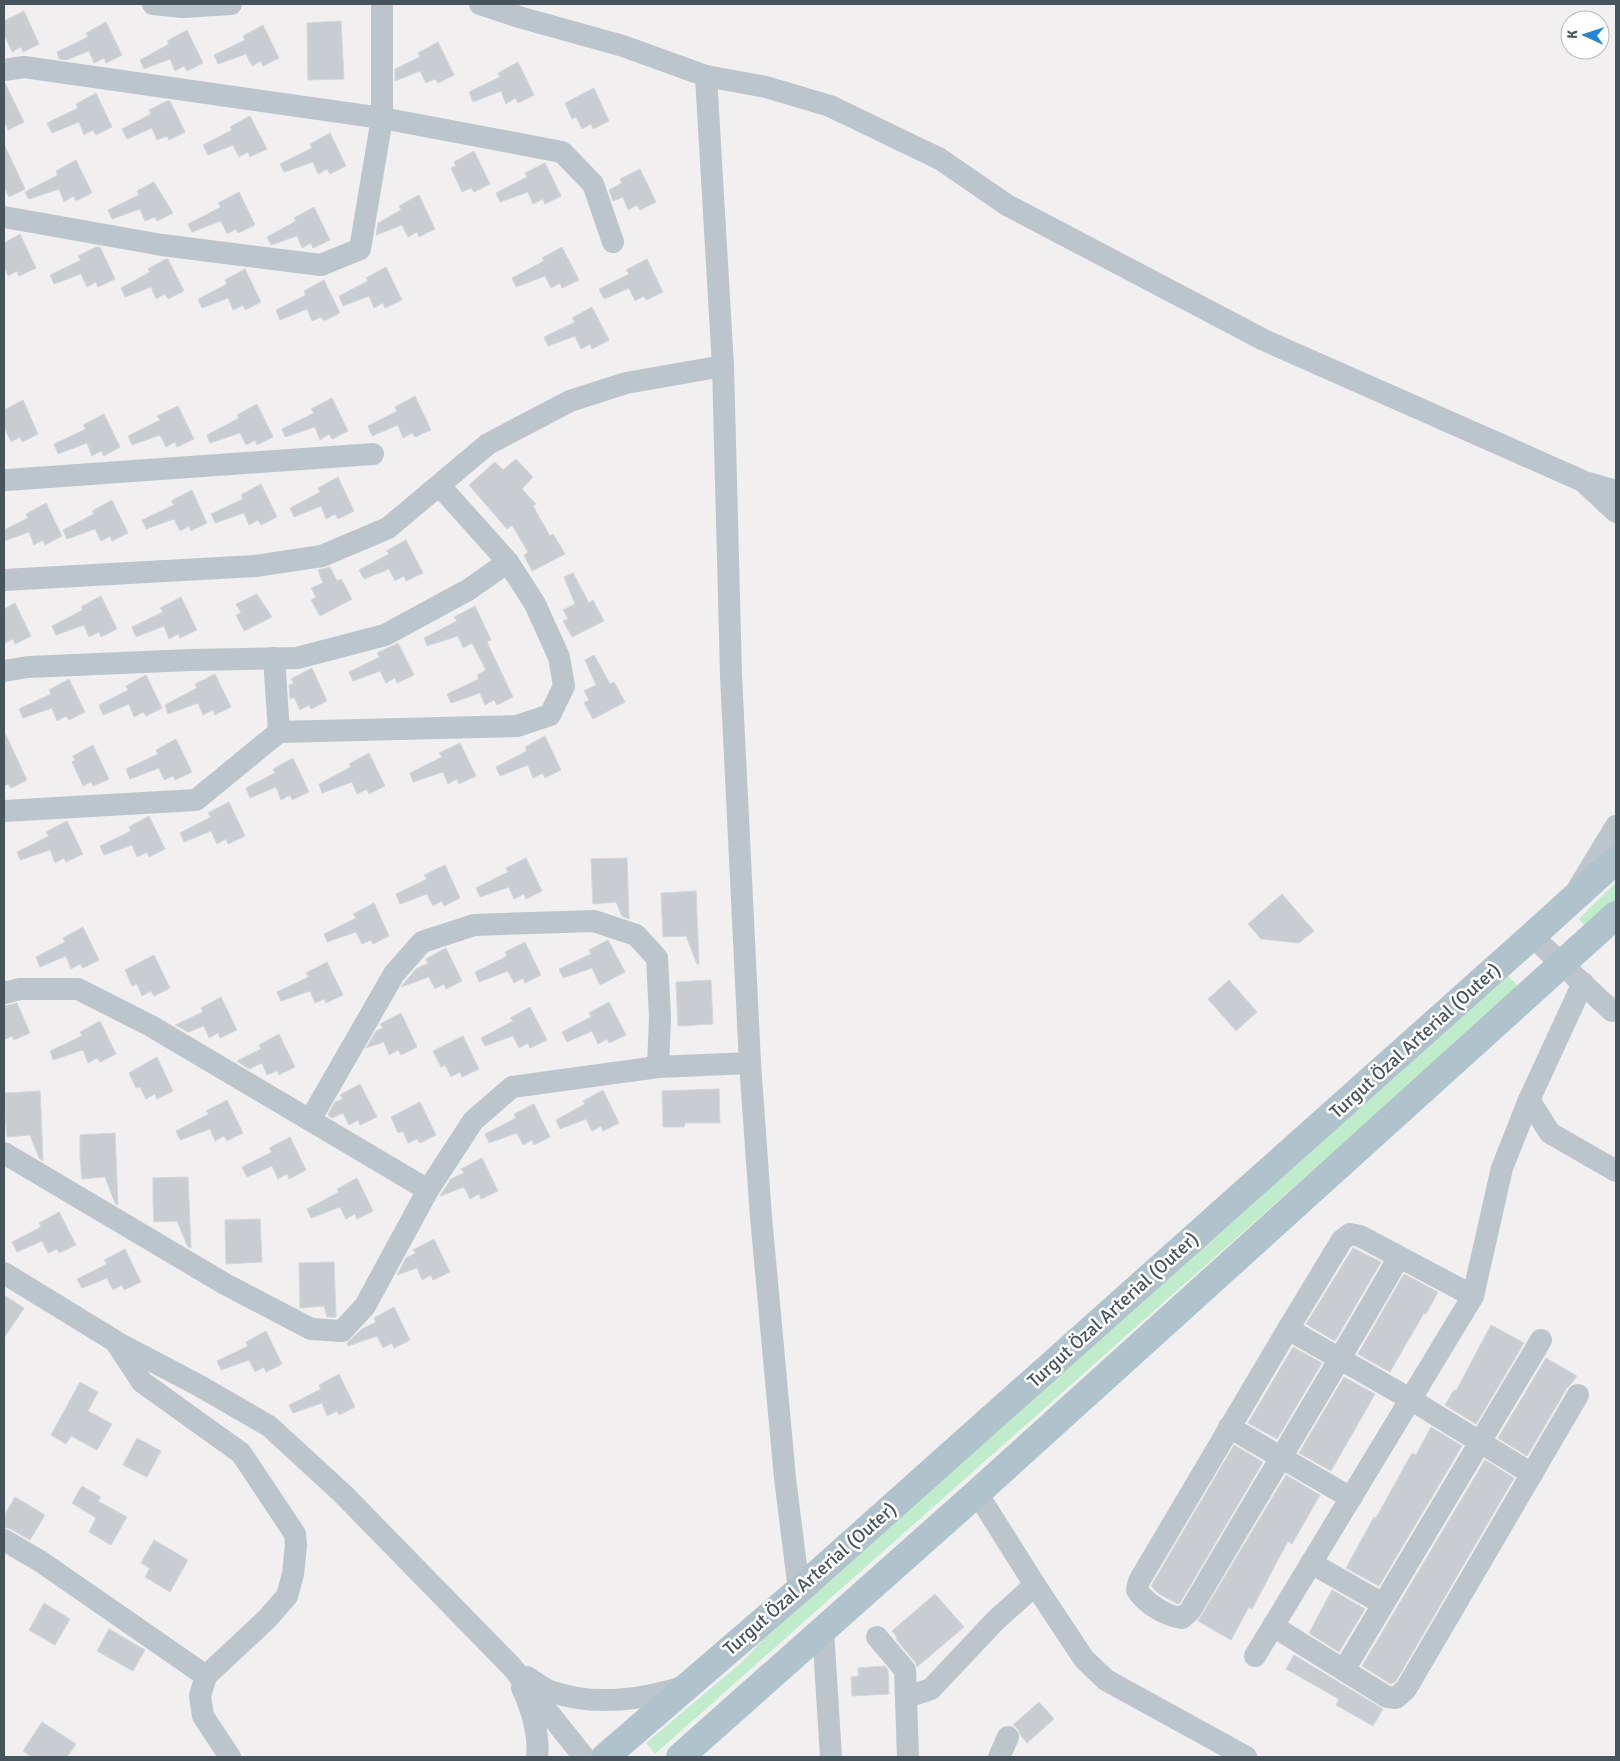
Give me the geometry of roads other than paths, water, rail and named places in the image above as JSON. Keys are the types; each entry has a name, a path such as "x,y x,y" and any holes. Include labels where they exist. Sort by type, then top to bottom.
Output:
{"main road":[{"name":"Turgut Özal Arterial (Outer)","path":"605,1757 799,1590 1616,860"},
{"path":"680,1757 977,1493 1616,915"}],"street":[{"path":"153,4 182,6 231,4"},
{"path":"4,218 162,245 321,265 360,249 382,118 382,4"},
{"path":"480,4 623,46 706,76 766,87 830,106 940,159 1007,205 1264,340 1585,482 1616,491"},
{"path":"4,70 24,67 382,118 562,152 592,184 613,242"},
{"path":"706,76 723,366 731,675 750,1063 761,1217 782,1439 799,1590"},
{"path":"4,580 255,566 322,556 388,528 488,444 570,401 626,383 723,366"},
{"path":"5,478 373,454"},
{"path":"1585,482 1616,512"},
{"path":"4,811 196,800 279,732 517,726 550,715 564,686 559,657 535,604 508,562 440,486"},
{"path":"4,671 38,666 297,658 385,635 468,590 508,562"},
{"path":"274,658 279,732"},
{"path":"1570,902 1616,826"},
{"path":"310,1120 394,974 422,942 474,925 594,921 636,935 657,958 660,1017 658,1067"},
{"path":"1532,936 1615,1012"},
{"path":"1255,1656 1473,1296 1502,1168 1529,1100 1583,983"},
{"path":"4,993 20,989 78,988 151,1026 428,1190"},
{"path":"4,1153 225,1284 311,1329 342,1331 365,1306 428,1190 473,1121 512,1087 658,1067 750,1063"},
{"path":"1529,1100 1550,1133 1616,1171"},
{"path":"1399,1257 1341,1359 1190,1611 1182,1618 1172,1616 1142,1599 1137,1590 1139,1581 1342,1240 1350,1234 1360,1236 1473,1296"},
{"path":"4,1273 115,1341 198,1385 269,1426 343,1494 512,1666 584,1757"},
{"path":"1288,1329 1410,1399 1532,1474"},
{"path":"1344,1670 1541,1340"},
{"path":"115,1341 142,1382 241,1453 295,1534 296,1545 293,1574 287,1596 267,1619 206,1676 200,1696 203,1716 230,1757"},
{"path":"1273,1626 1387,1697 1396,1698 1406,1689 1578,1396"},
{"path":"1229,1427 1351,1498"},
{"path":"977,1493 1084,1659 1106,1680 1246,1757"},
{"path":"4,1540 40,1561 206,1676"},
{"path":"1311,1563 1383,1604"},
{"path":"907,1697 931,1689 995,1621 1035,1585"},
{"path":"823,1631 831,1757"},
{"path":"877,1637 905,1670 908,1757"},
{"path":"512,1666 548,1690 573,1697 616,1701 661,1694 688,1685"},
{"path":"512,1666 529,1702 538,1748 537,1757"},
{"path":"999,1757 1008,1737"}]}
